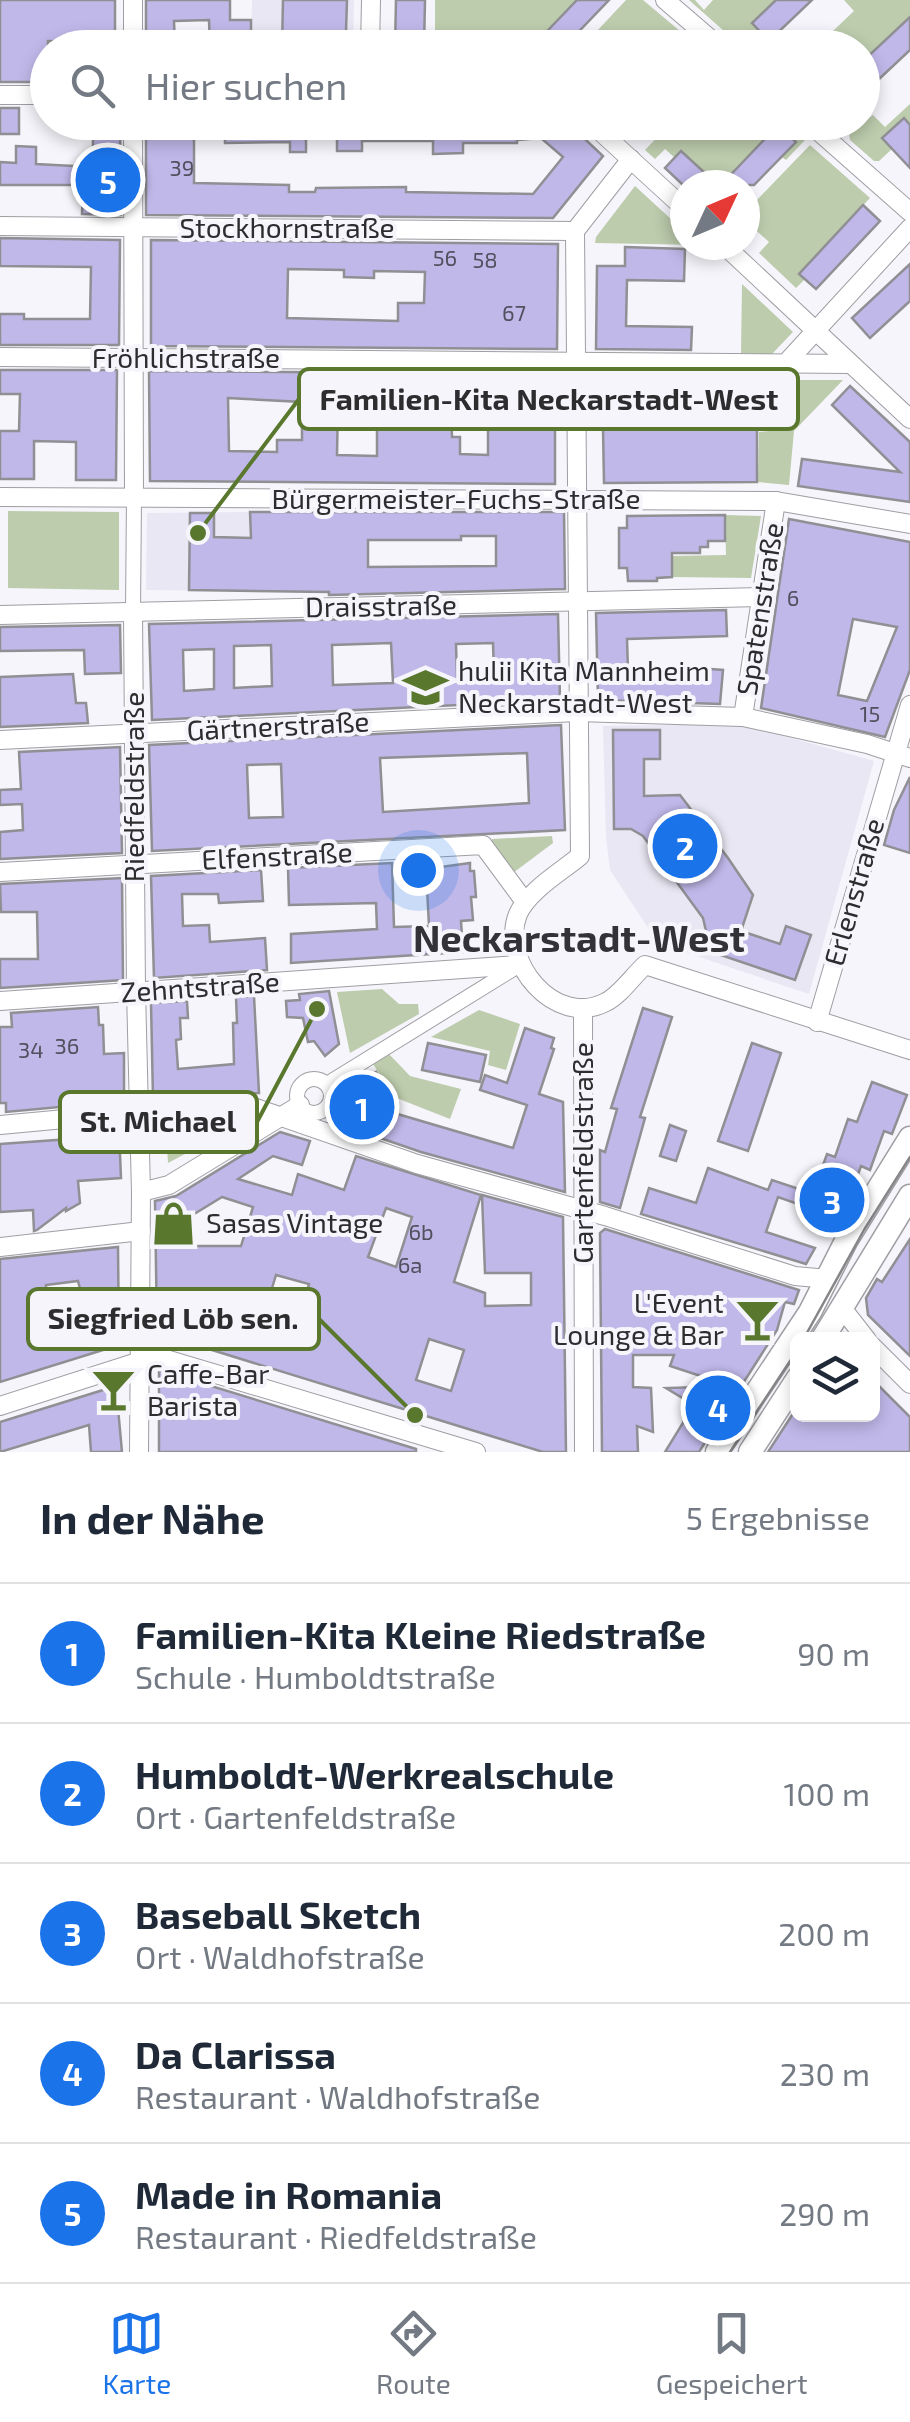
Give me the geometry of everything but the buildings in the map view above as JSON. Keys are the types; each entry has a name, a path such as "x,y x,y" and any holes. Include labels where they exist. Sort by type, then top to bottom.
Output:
{"street":[{"path":"133,0 133,30"},
{"path":"370,30 371,0"},
{"path":"665,0 700,30"},
{"path":"0,95 30,95"},
{"name":"Riedfeldstraße","path":"133,140 133,612 141,1192 139,1452"},
{"path":"610,140 670,195"},
{"path":"828,140 910,212"},
{"path":"327,1084 519,966 514,944 517,917 525,902 580,856 574,231 632,159"},
{"name":"Stockhornstraße","path":"0,226 574,231"},
{"path":"786,364 910,228"},
{"path":"740,260 910,419"},
{"name":"Fröhlichstraße","path":"0,357 852,364"},
{"name":"Bürgermeister-Fuchs-Straße","path":"0,497 776,502 910,524"},
{"name":"Spatenstraße","path":"743,718 776,502"},
{"name":"Draisstraße","path":"0,614 761,597"},
{"name":"Erlenstraße","path":"818,1022 902,755 910,704"},
{"name":"Gärtnerstraße","path":"0,740 578,712 743,718 902,755"},
{"name":"Elfenstraße","path":"0,872 483,845 525,902"},
{"path":"582,1008 606,1002 645,965 910,1050"},
{"name":"Zehntstraße","path":"0,1000 519,966"},
{"name":"Gartenfeldstraße","path":"519,966 557,1002 582,1008 584,1452"},
{"path":"314,1078 327,1084 332,1096 323,1110 312,1112 300,1105 298,1092 303,1082 314,1078"},
{"path":"141,1192 169,1185 300,1105"},
{"path":"0,1125 140,1112 253,1107 417,1164 818,1278"},
{"path":"717,1452 810,1312 818,1278 846,1241 910,1138"},
{"path":"827,1332 910,1196"},
{"path":"0,1247 140,1232"},
{"path":"842,1308 861,1332"},
{"path":"880,1354 910,1384"},
{"path":"0,1406 156,1356 476,1452"},
{"path":"750,1452 790,1390"}],"shaded area":[{"path":"252,0 354,0 353,30 251,30"},
{"path":"250,512 251,553 327,592 146,590 147,513"},
{"path":"741,724 874,761 809,994 658,943 610,870 603,726"}],"green space":[{"path":"435,0 577,0 548,30 435,30"},
{"path":"626,0 643,0 679,30 598,30"},
{"path":"689,0 695,0 704,10 713,0 776,0 777,30 723,30"},
{"path":"844,0 910,0 910,17 880,46 880,30 834,30 854,11"},
{"path":"910,104 910,125 903,118 883,138 892,149 879,161 850,140 880,140 880,122 885,127"},
{"path":"655,140 764,140 735,170 702,170 682,151 675,158 665,149 655,159 645,150"},
{"path":"780,140 805,140 786,160"},
{"path":"810,145 870,198 800,273 805,279 796,288 760,254 769,242 760,234 760,197"},
{"path":"635,186 670,218 670,245 595,243"},
{"path":"742,284 793,332 771,355 741,353"},
{"path":"769,380 843,380 794,431 789,485 758,482 759,432 769,431"},
{"path":"8,511 119,512 119,590 8,588"},
{"path":"725,515 761,516 751,578 672,577 672,556 726,555"},
{"path":"552,836 553,843 513,873 492,844 492,839"},
{"path":"382,989 399,1004 418,1004 419,1014 350,1053 337,992"},
{"path":"479,1010 520,1024 506,1070 488,1065 490,1051 431,1037"},
{"path":"388,1053 410,1076 461,1089 450,1119 394,1097 373,1064"},
{"path":"231,1121 234,1128 168,1163 166,1130"}],"tram line":[{"path":"807,1332 910,1157"},
{"path":"730,1452 790,1361"}],"place":[{"name":"Made in Romania","path":"108,180"},
{"name":"Familien-Kita Neckarstadt-West","path":"198,533"},
{"name":"hulii Kita Mannheim Neckarstadt-West","path":"425,687"},
{"name":"Humboldt-Werkrealschule","path":"685,846"},
{"name":"St. Michael","path":"317,1009"},
{"name":"Familien-Kita Kleine Riedstraße","path":"362,1107"},
{"name":"Baseball Sketch","path":"832,1200"},
{"name":"Sasas Vintage","path":"173,1223"},
{"name":"L'Event Lounge & Bar","path":"757,1319"},
{"name":"Caffe-Bar Barista","path":"114,1390"},
{"name":"Da Clarissa","path":"718,1408"},
{"name":"Siegfried Löb sen.","path":"415,1415"}],"district":[{"name":"Neckarstadt-West","path":"579,939"}]}
